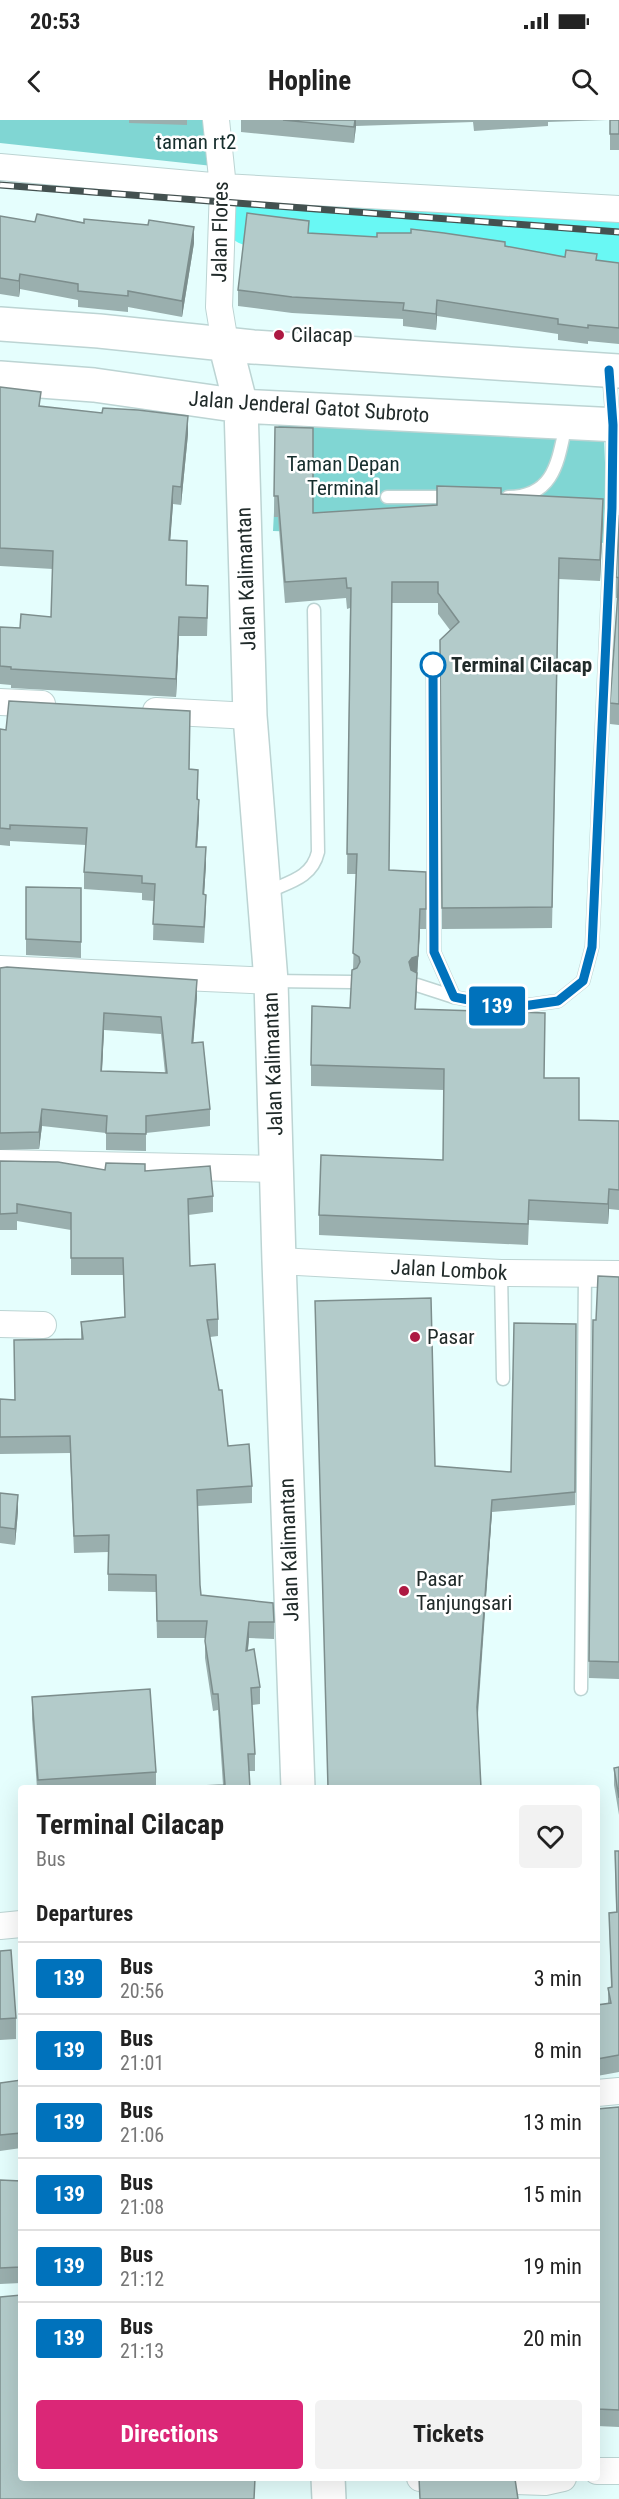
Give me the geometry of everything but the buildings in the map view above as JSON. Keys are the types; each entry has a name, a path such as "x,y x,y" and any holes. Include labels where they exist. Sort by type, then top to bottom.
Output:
{"street":[{"name":"Jalan Flores","path":"216,120 223,187 219,307 225,343"},
{"path":"0,167 223,187 619,209"},
{"path":"0,324 252,347 614,371"},
{"name":"Jalan Kalimantan","path":"225,343 241,406 250,716 271,981 298,1785"},
{"name":"Jalan Jenderal Gatot Subroto","path":"0,378 94,385 241,406 616,425"},
{"path":"0,702 71,706"},
{"path":"131,709 250,716"},
{"path":"0,969 271,981"},
{"path":"0,1163 277,1169"},
{"name":"Jalan Lombok","path":"279,1261 501,1273 619,1274"},
{"path":"0,1324 43,1326"},
{"path":"0,1926 18,1924"},
{"path":"600,2093 619,2091"},
{"path":"600,2471 619,2471"},
{"path":"328,2481 329,2499"},
{"path":"514,2481 550,2481"}],"lane":[{"path":"417,985 454,997 509,1008 558,1001 583,981 592,947 616,425 614,371"},
{"path":"490,497 513,497 547,484 556,469 566,422"},
{"path":"387,496 467,497"},
{"path":"265,892 308,872 315,864 318,852 314,610"},
{"path":"433,665 434,952 454,997"},
{"path":"271,981 352,982"},
{"path":"501,1273 503,1378"},
{"path":"581,1689 585,1274"}],"green space":[{"name":"taman rt2","path":"0,120 218,120 222,167 0,143"},
{"name":"Taman Depan Terminal","path":"279,416 604,436 608,543 273,531"}],"waterway":[{"path":"252,216 619,245"}],"railway":[{"path":"0,185 619,232"}],"bus line":[{"name":"139","path":"433,665 434,952 454,997 509,1008 558,1001 583,981 592,947 612,508 613,425 609,370"}],"place":[{"name":"Cilacap","path":"279,335"},
{"name":"Terminal Cilacap","path":"433,665"},
{"name":"Pasar","path":"415,1337"},
{"name":"Pasar Tanjungsari","path":"404,1591"}]}
